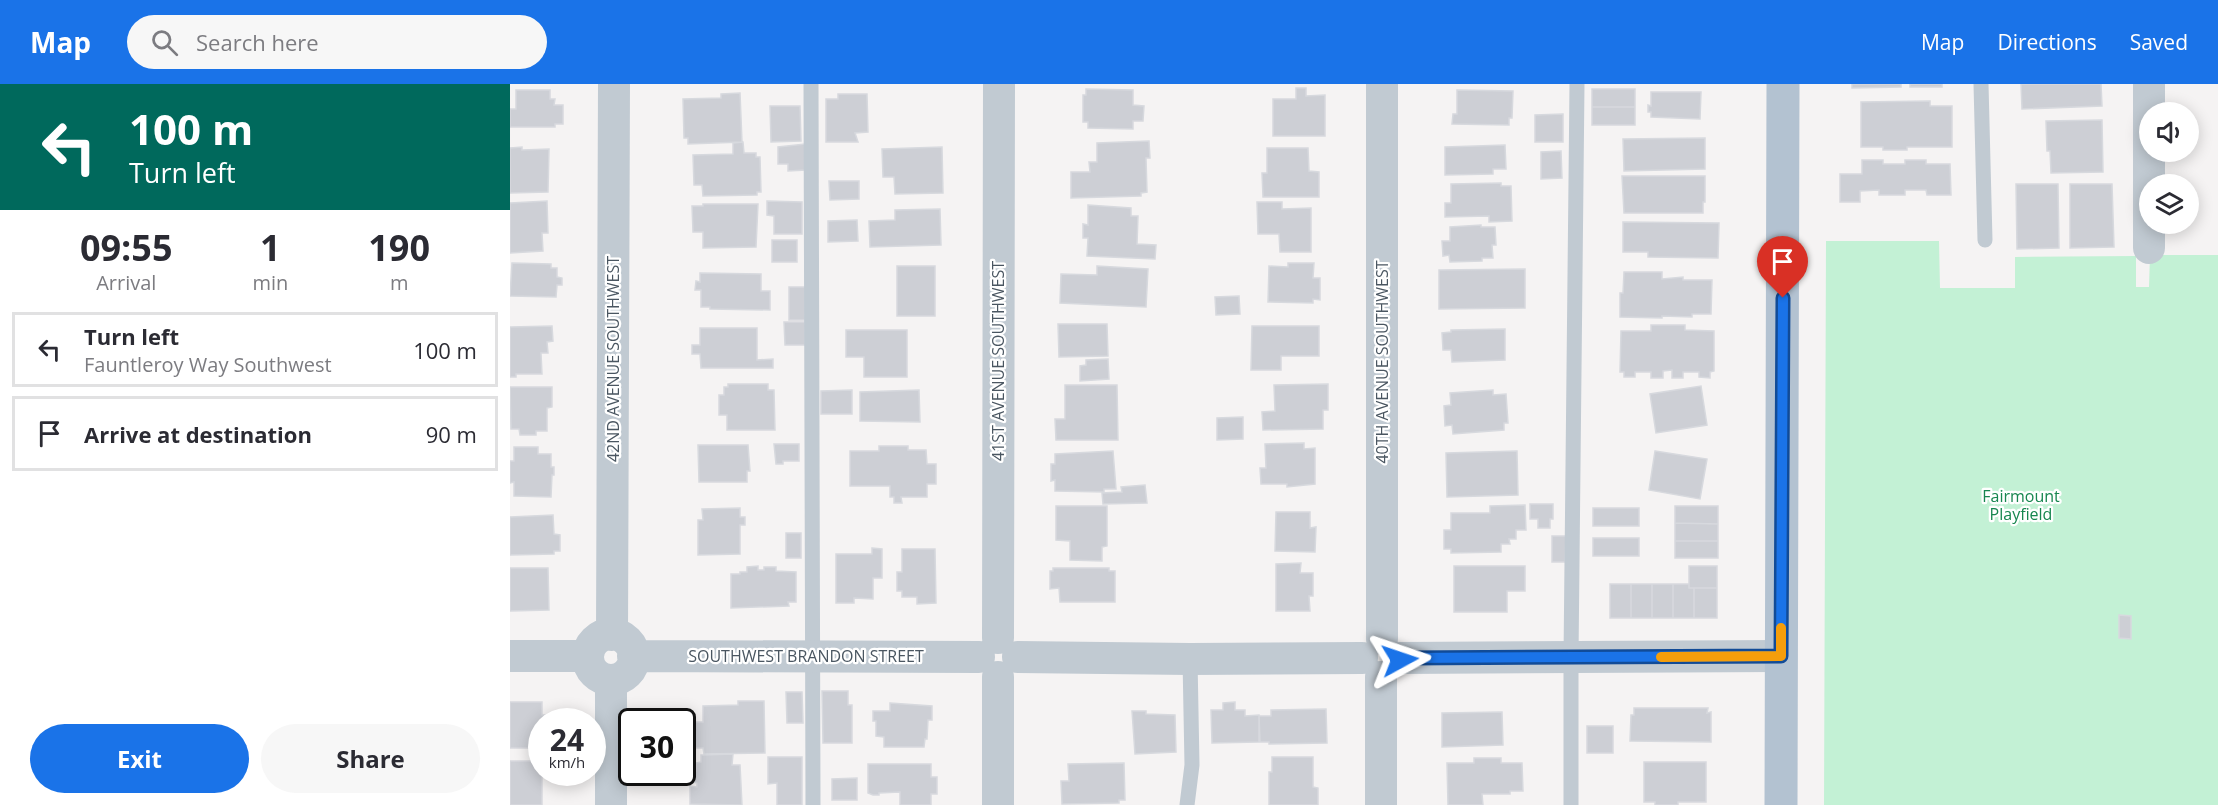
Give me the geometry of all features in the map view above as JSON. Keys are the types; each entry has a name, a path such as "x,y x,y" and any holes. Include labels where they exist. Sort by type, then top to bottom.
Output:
{"main road":[{"path":"1781,805 1784,84"}],"street":[{"name":"42ND AVENUE SOUTHWEST","path":"612,635 614,84"},
{"name":"41ST AVENUE SOUTHWEST","path":"998,805 999,84"},
{"name":"40TH AVENUE SOUTHWEST","path":"1381,805 1382,84"},
{"path":"2149,84 2149,248"},
{"path":"612,635 624,638 633,656 632,666 627,673 611,680 595,673 588,661 588,656 590,646 595,641 601,636 612,635"},
{"path":"510,656 588,656"},
{"name":"SOUTHWEST BRANDON STREET","path":"633,656 1190,660 1781,656"},
{"path":"611,680 611,805"}],"lane":[{"path":"811,84 813,805"},
{"path":"1571,805 1577,84"},
{"path":"1981,84 1985,240"},
{"path":"1187,805 1192,765 1190,660"}],"green space":[{"name":"Fairmount Playfield","path":"1826,241 1939,241 1940,288 2015,288 2015,257 2136,256 2136,287 2149,287 2150,255 2218,255 2218,805 1824,805"}],"building":[{"path":"1852,84 1901,84 1901,87 1852,88"},
{"path":"1910,84 1942,84 1942,87 1910,87"},
{"path":"2021,84 2101,84 2102,106 2022,109"},
{"path":"1296,88 1306,88 1306,96 1325,95 1325,136 1273,136 1273,99 1296,99"},
{"path":"1086,89 1133,90 1133,105 1144,106 1143,121 1133,121 1133,129 1088,128 1088,122 1083,122 1083,95 1086,95"},
{"path":"1592,89 1635,89 1635,107 1592,107"},
{"path":"516,90 550,90 550,99 555,99 554,105 563,105 563,124 555,124 555,127 510,127 510,109 516,109"},
{"path":"1457,90 1513,91 1512,118 1509,118 1509,125 1452,124 1453,114 1457,114"},
{"path":"1651,92 1701,92 1700,119 1651,117 1648,105 1651,106"},
{"path":"740,93 742,142 688,144 688,138 684,138 683,99 721,98 721,94"},
{"path":"838,94 867,94 868,132 855,133 858,142 826,142 826,99 838,99"},
{"path":"1930,101 1930,106 1952,106 1952,147 1907,147 1907,150 1883,150 1883,147 1861,147 1861,102"},
{"path":"770,106 800,106 801,141 771,142"},
{"path":"1592,107 1635,107 1635,125 1592,125"},
{"path":"1563,114 1563,142 1535,142 1535,115"},
{"path":"2102,120 2103,172 2051,173 2050,151 2047,151 2046,121"},
{"path":"1705,138 1705,169 1624,171 1623,139"},
{"path":"1149,141 1150,158 1146,158 1147,192 1141,193 1141,196 1071,198 1071,172 1090,172 1089,162 1097,162 1097,143"},
{"path":"743,142 744,153 756,153 756,157 760,157 761,192 757,192 757,195 703,196 702,185 694,185 693,155 733,154 733,143"},
{"path":"805,144 806,170 788,171 788,164 778,164 778,147"},
{"path":"1505,145 1506,169 1493,169 1493,174 1445,175 1445,147"},
{"path":"522,147 522,150 549,149 548,192 510,193 510,148"},
{"path":"942,147 943,193 895,194 894,177 883,177 882,149"},
{"path":"1267,148 1308,148 1309,171 1319,172 1319,197 1263,197 1262,173 1267,173"},
{"path":"1561,151 1562,178 1541,179 1541,152"},
{"path":"1862,160 1883,160 1883,164 1905,164 1905,160 1926,160 1926,164 1950,164 1951,195 1927,195 1926,190 1905,190 1905,195 1879,195 1879,190 1860,191 1860,202 1840,202 1840,174 1862,174"},
{"path":"1622,176 1705,176 1703,213 1624,213"},
{"path":"829,181 859,181 859,199 830,200"},
{"path":"1501,183 1501,186 1511,186 1512,221 1489,222 1489,216 1445,217 1445,203 1451,203 1451,184"},
{"path":"2016,184 2058,184 2059,248 2017,249"},
{"path":"2070,184 2112,184 2114,247 2070,248"},
{"path":"547,201 548,233 542,233 543,251 510,253 510,203"},
{"path":"767,201 802,202 802,234 774,234 774,216 767,215"},
{"path":"1257,202 1282,202 1282,209 1311,208 1311,252 1280,252 1279,234 1258,234"},
{"path":"703,204 758,204 756,247 703,248 703,232 693,232 692,206 703,206"},
{"path":"1088,205 1131,208 1131,216 1138,216 1137,244 1156,245 1155,259 1087,256 1088,238 1083,238 1083,224 1088,225"},
{"path":"940,209 941,245 870,247 869,221 895,220 895,210"},
{"path":"857,220 858,241 828,242 828,221"},
{"path":"1623,222 1719,223 1718,258 1648,257 1648,252 1623,252"},
{"path":"1481,225 1481,227 1495,227 1496,245 1492,245 1493,258 1482,258 1482,261 1450,262 1449,255 1443,256 1442,241 1450,241 1450,227"},
{"path":"772,240 797,240 797,262 772,262"},
{"path":"512,263 551,264 551,268 557,268 557,277 562,278 562,285 557,285 556,297 510,296"},
{"path":"1288,263 1314,263 1313,278 1320,278 1320,300 1313,299 1313,303 1268,302 1269,266 1288,267"},
{"path":"897,266 935,266 935,316 897,316"},
{"path":"1097,266 1148,269 1146,307 1060,303 1061,274 1097,275"},
{"path":"1525,269 1525,308 1439,309 1439,270"},
{"path":"1624,272 1662,272 1662,279 1683,277 1683,280 1712,280 1711,314 1692,314 1692,317 1662,316 1662,318 1620,317 1620,293 1623,293"},
{"path":"700,273 761,274 761,291 770,291 770,310 701,307 701,290 695,290 696,281 700,282"},
{"path":"789,287 805,287 805,320 789,320"},
{"path":"1239,296 1240,314 1216,315 1215,297"},
{"path":"784,322 805,322 805,345 785,345"},
{"path":"1058,324 1107,324 1108,356 1059,357"},
{"path":"1651,325 1685,325 1685,330 1714,331 1714,371 1710,372 1710,378 1699,377 1699,372 1683,372 1683,378 1672,378 1672,370 1663,371 1663,378 1651,378 1651,372 1635,372 1635,377 1624,377 1624,372 1620,372 1621,331 1651,331"},
{"path":"552,326 553,341 547,342 548,353 541,353 542,374 516,374 516,377 510,377 510,327"},
{"path":"1252,326 1319,326 1319,356 1281,356 1281,370 1251,370"},
{"path":"700,328 757,328 757,360 773,359 773,368 701,368 700,354 692,354 692,345 700,345"},
{"path":"1505,329 1505,360 1452,362 1451,350 1443,350 1442,333 1451,332 1451,330"},
{"path":"846,330 907,330 907,377 864,377 864,357 846,357"},
{"path":"1108,359 1109,379 1080,381 1080,366 1086,365 1086,360"},
{"path":"728,384 768,384 768,390 774,390 775,430 727,430 727,415 719,415 719,395 724,395 724,387 728,387"},
{"path":"1328,384 1328,410 1323,410 1323,429 1263,430 1262,412 1275,411 1274,385"},
{"path":"1065,385 1117,385 1118,440 1056,440 1055,419 1065,419"},
{"path":"1701,386 1707,425 1656,433 1650,394"},
{"path":"510,387 552,387 552,407 547,408 547,431 536,431 536,435 520,435 519,429 511,429"},
{"path":"852,390 852,414 821,414 821,391"},
{"path":"919,390 920,422 860,421 860,392"},
{"path":"1493,390 1493,395 1506,394 1508,423 1504,423 1504,430 1453,434 1452,425 1445,426 1444,406 1451,405 1450,393"},
{"path":"1243,417 1243,439 1217,440 1217,418"},
{"path":"1304,443 1304,449 1315,448 1315,484 1287,487 1287,484 1261,484 1260,468 1266,468 1265,444"},
{"path":"774,444 799,444 799,461 783,461 783,464 776,464"},
{"path":"698,445 748,445 750,471 747,471 747,482 699,482"},
{"path":"879,446 908,446 908,450 926,450 927,464 936,464 936,484 927,484 927,497 901,497 902,503 894,503 894,497 890,497 890,486 850,486 850,451 879,451"},
{"path":"514,447 538,447 538,454 551,454 551,467 554,467 554,475 552,475 551,497 514,496 514,482 510,483 510,461 514,461"},
{"path":"1113,451 1116,489 1104,489 1104,492 1055,491 1055,480 1051,481 1051,464 1055,464 1055,454"},
{"path":"1517,451 1518,495 1447,497 1446,453"},
{"path":"1655,451 1707,459 1700,499 1649,490"},
{"path":"1145,485 1147,503 1103,504 1102,493 1122,492 1121,487"},
{"path":"1530,504 1553,504 1553,519 1550,519 1550,528 1538,528 1538,519 1530,519"},
{"path":"1525,505 1526,530 1516,530 1516,539 1509,539 1510,544 1501,544 1501,552 1451,553 1451,549 1444,549 1444,530 1451,530 1451,513 1490,513 1490,506"},
{"path":"1056,506 1107,506 1107,546 1102,547 1102,561 1070,560 1070,541 1056,540"},
{"path":"1675,506 1718,506 1718,524 1675,523"},
{"path":"740,508 740,517 745,517 745,525 740,525 740,554 698,555 698,520 703,520 702,509"},
{"path":"1593,508 1639,508 1639,526 1593,526"},
{"path":"1276,512 1310,512 1310,528 1316,527 1315,552 1275,551"},
{"path":"553,515 554,534 560,535 560,551 554,551 554,554 510,555 510,517"},
{"path":"1675,523 1718,524 1718,541 1675,541"},
{"path":"786,533 801,533 801,558 786,558"},
{"path":"1552,536 1566,536 1565,562 1552,562"},
{"path":"1593,538 1639,538 1639,556 1593,556"},
{"path":"1675,541 1718,541 1718,558 1675,558"},
{"path":"872,548 882,549 882,578 873,578 873,599 854,598 854,603 836,603 836,554 872,554"},
{"path":"902,549 935,549 936,603 917,604 917,597 902,597 902,591 897,591 897,572 902,572"},
{"path":"1301,563 1300,573 1313,573 1313,596 1309,596 1310,611 1276,611 1276,564"},
{"path":"758,566 758,570 764,570 764,567 776,567 776,571 796,572 796,602 788,602 789,606 731,608 731,574 747,572 747,567"},
{"path":"1454,566 1525,566 1525,591 1507,591 1507,612 1454,612"},
{"path":"1689,566 1717,566 1717,588 1689,588"},
{"path":"510,568 548,568 549,610 510,611"},
{"path":"1053,568 1109,568 1109,571 1115,571 1115,602 1060,602 1059,588 1050,589 1050,571 1053,571"},
{"path":"1610,584 1631,584 1631,618 1610,618"},
{"path":"1631,584 1652,584 1652,618 1631,618"},
{"path":"1652,584 1673,584 1673,618 1652,618"},
{"path":"1673,584 1689,584 1689,588 1694,588 1694,618 1673,618"},
{"path":"1694,588 1717,588 1717,618 1694,618"},
{"path":"2119,615 2131,616 2131,639 2119,638"},
{"path":"822,691 848,691 848,705 852,705 852,743 823,743"},
{"path":"786,692 802,692 803,723 787,723"},
{"path":"738,701 764,701 765,753 704,754 703,748 696,748 696,722 703,722 703,706 738,705"},
{"path":"510,702 542,702 542,708 528,708 528,748 510,748"},
{"path":"1235,702 1235,710 1245,710 1245,716 1259,715 1259,742 1212,743 1211,710 1223,710 1223,703"},
{"path":"890,703 932,706 932,720 928,720 924,747 884,747 884,737 876,736 873,711 890,711"},
{"path":"1634,708 1708,708 1707,713 1711,712 1711,742 1630,741 1631,715 1634,715"},
{"path":"1326,709 1327,743 1269,744 1269,742 1260,742 1259,716 1271,716 1271,710"},
{"path":"1132,711 1175,715 1176,752 1135,754"},
{"path":"1502,712 1503,745 1442,747 1442,713"},
{"path":"1587,726 1613,726 1613,753 1587,753"},
{"path":"733,754 732,765 740,765 742,805 690,804 690,786 697,787 696,763 701,762 701,755"},
{"path":"768,757 802,757 802,805 777,805 777,783 768,784"},
{"path":"1272,757 1313,757 1313,787 1318,788 1318,805 1269,805 1269,772 1272,772"},
{"path":"1474,758 1501,758 1501,763 1522,763 1523,791 1510,791 1510,794 1482,794 1483,805 1448,805 1447,763 1474,763"},
{"path":"510,761 528,761 528,786 542,786 542,805 510,805"},
{"path":"1644,762 1706,762 1706,802 1655,805 1655,802 1644,802"},
{"path":"1124,763 1125,800 1119,800 1119,803 1062,804 1061,781 1069,781 1068,764"},
{"path":"868,764 931,764 931,777 937,777 937,794 931,794 931,805 900,805 900,792 879,793 879,795 868,793"},
{"path":"857,778 857,800 832,800 832,779"}],"slow traffic":[{"path":"1661,657 1781,656 1781,628"}],"route":[{"path":"1400,660 1400,658 1781,656 1783,298"}]}
